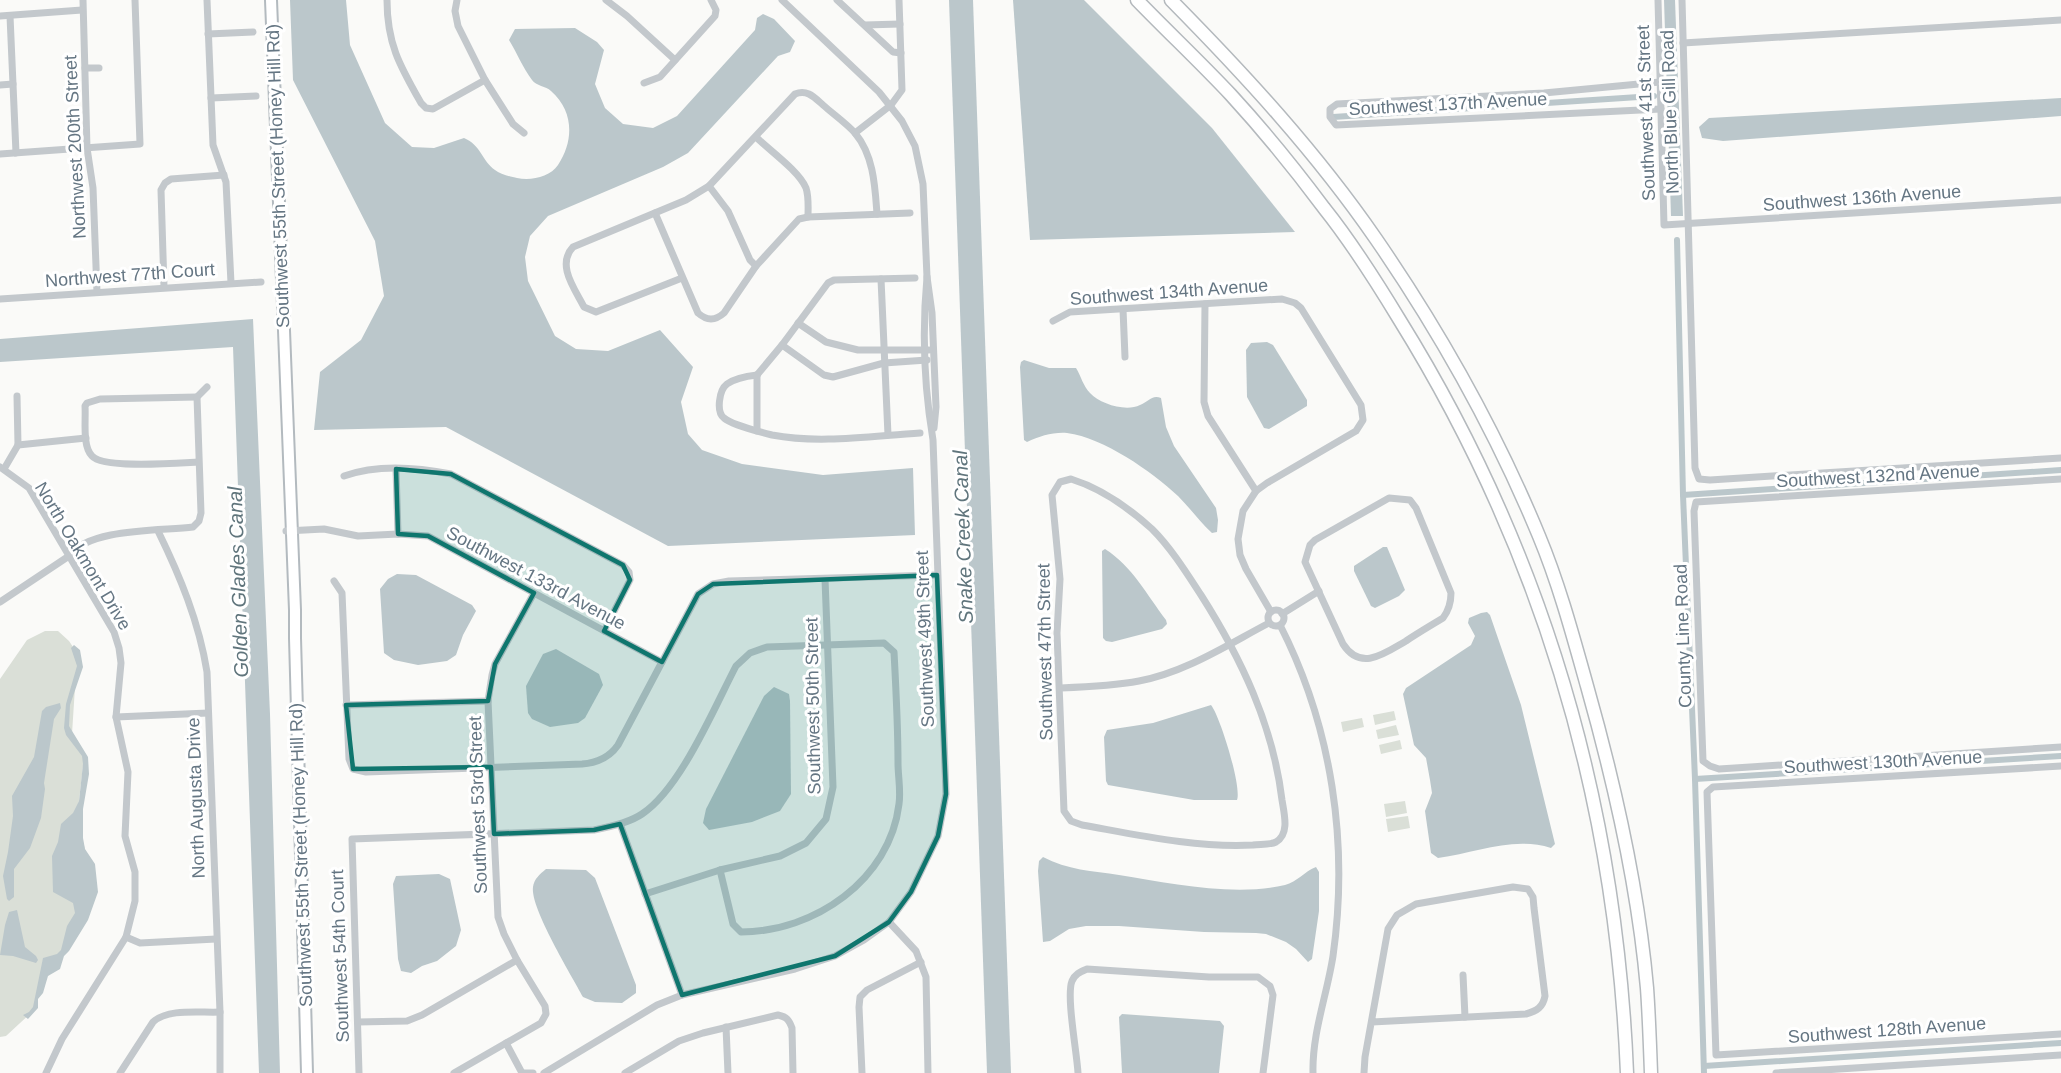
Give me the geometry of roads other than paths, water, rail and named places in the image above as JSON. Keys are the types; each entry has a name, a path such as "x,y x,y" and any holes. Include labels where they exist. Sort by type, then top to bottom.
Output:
{"highway":[{"path":"1137,0 1231,96 1326,210 1374,278 1424,360 1476,455 1525,566 1557,661 1589,777 1607,863 1618,940 1627,1073"},
{"path":"1171,0 1276,110 1376,239 1434,330 1486,422 1539,537 1575,642 1605,748 1624,836 1638,909 1647,988 1651,1073"}],"street":[{"name":"Northwest 200th Street","path":"83,0 87,148 93,188 97,292"},
{"path":"0,154 140,144 135,0"},
{"path":"207,0 213,146 226,182 231,283"},
{"name":"Southwest 55th Street (Honey Hill Rd)","path":"271,0 284,352 283,446 294,638 307,1073"},
{"path":"387,0 388,30 396,59 426,108 433,109 485,80"},
{"path":"457,0 455,11 458,26 485,80 513,124 524,133"},
{"path":"606,0 675,60"},
{"path":"644,83 660,77 715,16 716,10 711,0"},
{"name":"Southwest 49th Street","path":"782,0 891,105 910,135 918,158 923,184 927,277 924,313 929,350 928,406 933,440 946,794 938,837 911,892 889,922"},
{"path":"837,0 893,52 901,53"},
{"path":"855,133 891,105 902,90 899,0"},
{"name":"Southwest 41st Street","path":"1658,0 1664,225"},
{"name":"North Blue Gill Road","path":"1682,0 1688,223"},
{"path":"0,16 82,10"},
{"path":"10,16 16,153"},
{"path":"1683,42 2061,20"},
{"path":"865,26 900,24"},
{"path":"208,34 253,32"},
{"path":"85,69 99,68"},
{"name":"Southwest 137th Avenue","path":"1660,82 1544,93 1337,104 1330,109 1330,117 1336,125 1661,109"},
{"path":"0,85 13,84"},
{"path":"682,278 596,312 584,307 565,268 565,259 573,247 686,200 709,186 799,92 811,95 855,133 870,163 875,182 877,214"},
{"path":"211,98 256,96"},
{"path":"756,137 800,178 808,197 808,217"},
{"path":"164,287 161,190 171,179 224,175"},
{"path":"709,186 728,211 750,260 756,266"},
{"name":"Southwest 136th Avenue","path":"1664,225 2061,200"},
{"path":"655,213 699,313 704,318 718,319 756,266 799,219 910,213"},
{"path":"1688,223 1695,468 1699,479 2061,458"},
{"path":"915,278 834,280 828,283 757,375 727,384 723,389 719,408 725,420 757,431 792,437 823,438 920,433"},
{"path":"881,279 888,435"},
{"name":"Northwest 77th Court","path":"0,299 261,282"},
{"name":"Southwest 134th Avenue","path":"1053,321 1070,312 1205,304 1288,300 1301,308 1355,395 1363,412 1363,420 1356,431 1256,491"},
{"path":"1205,304 1204,402 1208,416 1256,491 1243,510 1239,525 1240,555 1245,569 1271,612"},
{"path":"1123,309 1125,357"},
{"path":"798,323 826,342 858,350 929,350"},
{"path":"782,345 824,375 832,377 885,363 929,360"},
{"path":"757,375 757,431"},
{"path":"198,462 105,463 91,456 87,448 85,406 87,403 100,399 197,397 207,387"},
{"path":"2,468 18,445 17,396"},
{"path":"0,602 69,556 74,549 92,539 127,532 194,527 200,520 201,513 197,397"},
{"path":"18,445 86,438"},
{"name":"North Oakmont Drive","path":"2,468 29,488 114,632 121,663 116,717 128,772 125,836 135,872 135,901 126,937 62,1039 46,1073"},
{"path":"396,469 398,534"},
{"path":"344,476 360,470 396,469 425,469 451,474 623,565 629,572 630,580 604,631"},
{"name":"Southwest 47th Street","path":"1071,479 1085,484 1120,504 1152,530 1182,566 1231,643 1252,688 1267,729 1280,782 1285,830 1281,838 1274,843 1253,845 1192,843 1082,825 1071,821 1064,811 1058,633 1060,579 1052,495 1060,482 1071,479"},
{"name":"Southwest 132nd Avenue","path":"1696,502 2061,480"},
{"path":"1396,498 1410,500 1416,508 1451,593 1449,610 1443,618 1380,657 1363,658 1348,652 1318,591 1305,562 1306,554 1315,540 1382,500 1396,498"},
{"name":"County Line Road","path":"1696,502 1694,511 1703,761 1710,766"},
{"name":"Southwest 133rd Avenue","path":"289,531 333,530 358,536 398,534 428,536 662,662"},
{"name":"North Augusta Drive","path":"158,531 177,571 201,641 207,672 220,1012 220,1073"},
{"path":"334,581 342,593 349,759 353,769 366,772 592,763 603,760 618,745 698,594 713,585 729,581 937,575"},
{"name":"Southwest 50th Street","path":"645,894 720,870 780,856 806,843 826,819 833,788 825,579"},
{"path":"1282,614 1318,591"},
{"name":"Southwest 53rd Street","path":"506,1043 541,1023 546,1014 545,1006 517,960 498,917 488,701 495,664 534,593"},
{"path":"1271,612 1278,611 1282,614"},
{"path":"1269,623 1268,618 1271,612"},
{"path":"1280,625 1283,621 1282,614"},
{"path":"1060,688 1111,686 1140,681 1197,662 1269,623"},
{"path":"1269,623 1275,626 1280,625"},
{"path":"1280,625 1309,690 1327,758 1336,807 1339,860 1338,911 1333,958 1318,1025 1313,1072"},
{"path":"494,834 594,830 620,824 642,814 667,790 681,770 736,666 750,653 767,647 884,643 890,647 894,652 899,804 892,831 880,857 863,880 846,896 825,910 798,922 753,932 741,932 733,924 720,870"},
{"path":"346,705 488,701"},
{"path":"116,717 208,712"},
{"name":"Southwest 130th Avenue","path":"1710,766 1719,769 2061,747"},
{"name":"Southwest 130th Avenue","path":"1716,1055 1714,1050 1707,792 1713,787 2061,766"},
{"path":"620,824 682,995"},
{"name":"Southwest 54th Court","path":"359,1073 352,839 494,834"},
{"path":"1364,1073 1372,1022 1388,929 1397,915 1416,904 1513,887 1528,889 1533,897 1545,996 1541,1007 1526,1014 1372,1022"},
{"path":"544,1073 657,1005 682,995 795,969 835,956 864,940 889,922 916,951 926,977 928,1073"},
{"path":"126,937 140,943 216,939"},
{"path":"358,1022 414,1018 517,960"},
{"path":"862,1073 860,998 867,990 921,962"},
{"path":"1078,1073 1070,995 1076,974 1087,969 1209,977 1258,977 1270,986 1273,995 1263,1073"},
{"path":"1463,975 1465,1017"},
{"path":"120,1073 136,1046 159,1016 220,1012"},
{"path":"625,1073 679,1041 778,1015 785,1016 792,1028 793,1073"},
{"path":"726,1027 728,1073"},
{"name":"Southwest 128th Avenue","path":"1716,1055 2061,1034"},
{"path":"454,1073 506,1043 522,1073 533,1073"},
{"name":"Southwest 128th Avenue","path":"1776,1073 2061,1055"}],"waterway":[{"path":"1333,117 1654,96"},
{"path":"1677,240 1683,495 1704,1073"},
{"path":"1683,495 2061,470"},
{"path":"1695,779 2061,756"},
{"path":"1704,1066 2061,1043"}],"water label":[{"name":"Snake Creek Canal","path":"963,537"},
{"name":"Golden Glades Canal","path":"238,582"}]}
